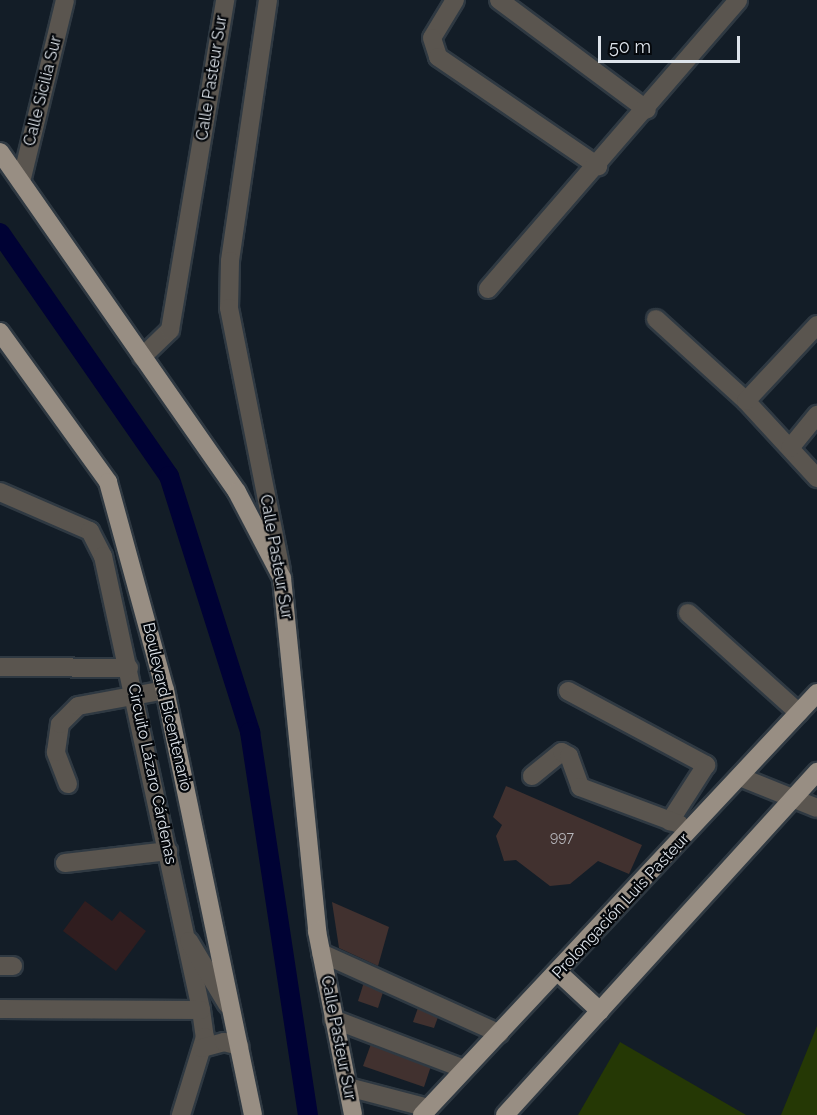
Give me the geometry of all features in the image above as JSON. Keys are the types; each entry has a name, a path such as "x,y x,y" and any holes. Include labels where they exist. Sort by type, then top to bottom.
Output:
{"main road":[{"path":"0,152 237,492 282,578"},
{"name":"Boulevard Bicentenario","path":"0,332 108,482 165,690 253,1115"},
{"name":"Calle Pasteur Sur","path":"282,578 321,953 353,1115"},
{"name":"Prolongación Luis Pasteur","path":"425,1112 559,973 817,693"},
{"path":"505,1115 817,772"},
{"path":"559,973 600,1011"}],"street":[{"name":"Calle Sicilia Sur","path":"21,182 65,0"},
{"name":"Calle Pasteur Sur","path":"142,357 170,330 225,0"},
{"name":"Calle Pasteur Sur","path":"268,0 230,261 229,308 282,578"},
{"path":"455,0 432,38 438,57 598,166"},
{"path":"499,0 647,110"},
{"path":"488,289 647,110 738,0"},
{"path":"656,319 746,401 817,478"},
{"path":"746,401 817,325"},
{"path":"789,447 817,415"},
{"name":"Circuito Lázaro Cárdenas","path":"0,492 90,531 103,556 135,694 201,1010 202,1048 181,1115"},
{"path":"688,613 799,713"},
{"path":"0,667 129,668"},
{"path":"68,784 56,753 60,723 78,706 165,690"},
{"path":"568,692 706,765 670,821"},
{"path":"532,776 562,752 569,756 580,787 692,829"},
{"path":"740,777 817,808"},
{"path":"65,862 168,851"},
{"path":"188,940 200,952 232,1012"},
{"path":"321,953 500,1034"},
{"path":"0,1009 201,1010"},
{"path":"333,1019 464,1069"},
{"path":"202,1048 224,1042 239,1046"},
{"path":"348,1087 425,1112"}],"shaded area":[{"path":"85,901 112,921 120,911 146,931 116,971 63,931"}],"green space":[{"path":"817,1026 817,1115 781,1115"},
{"path":"620,1042 746,1115 578,1115"}],"building":[{"path":"506,786 642,845 629,874 598,861 570,884 550,886 516,860 504,861 496,836 502,825 493,817"},
{"path":"332,902 389,927 378,966 339,948"},
{"path":"365,979 385,986 378,1008 358,1001"},
{"path":"420,1002 441,1009 434,1028 413,1022"},
{"path":"371,1044 431,1066 424,1087 363,1066"}],"waterway":[{"path":"0,233 169,476 250,732 308,1115"}]}
